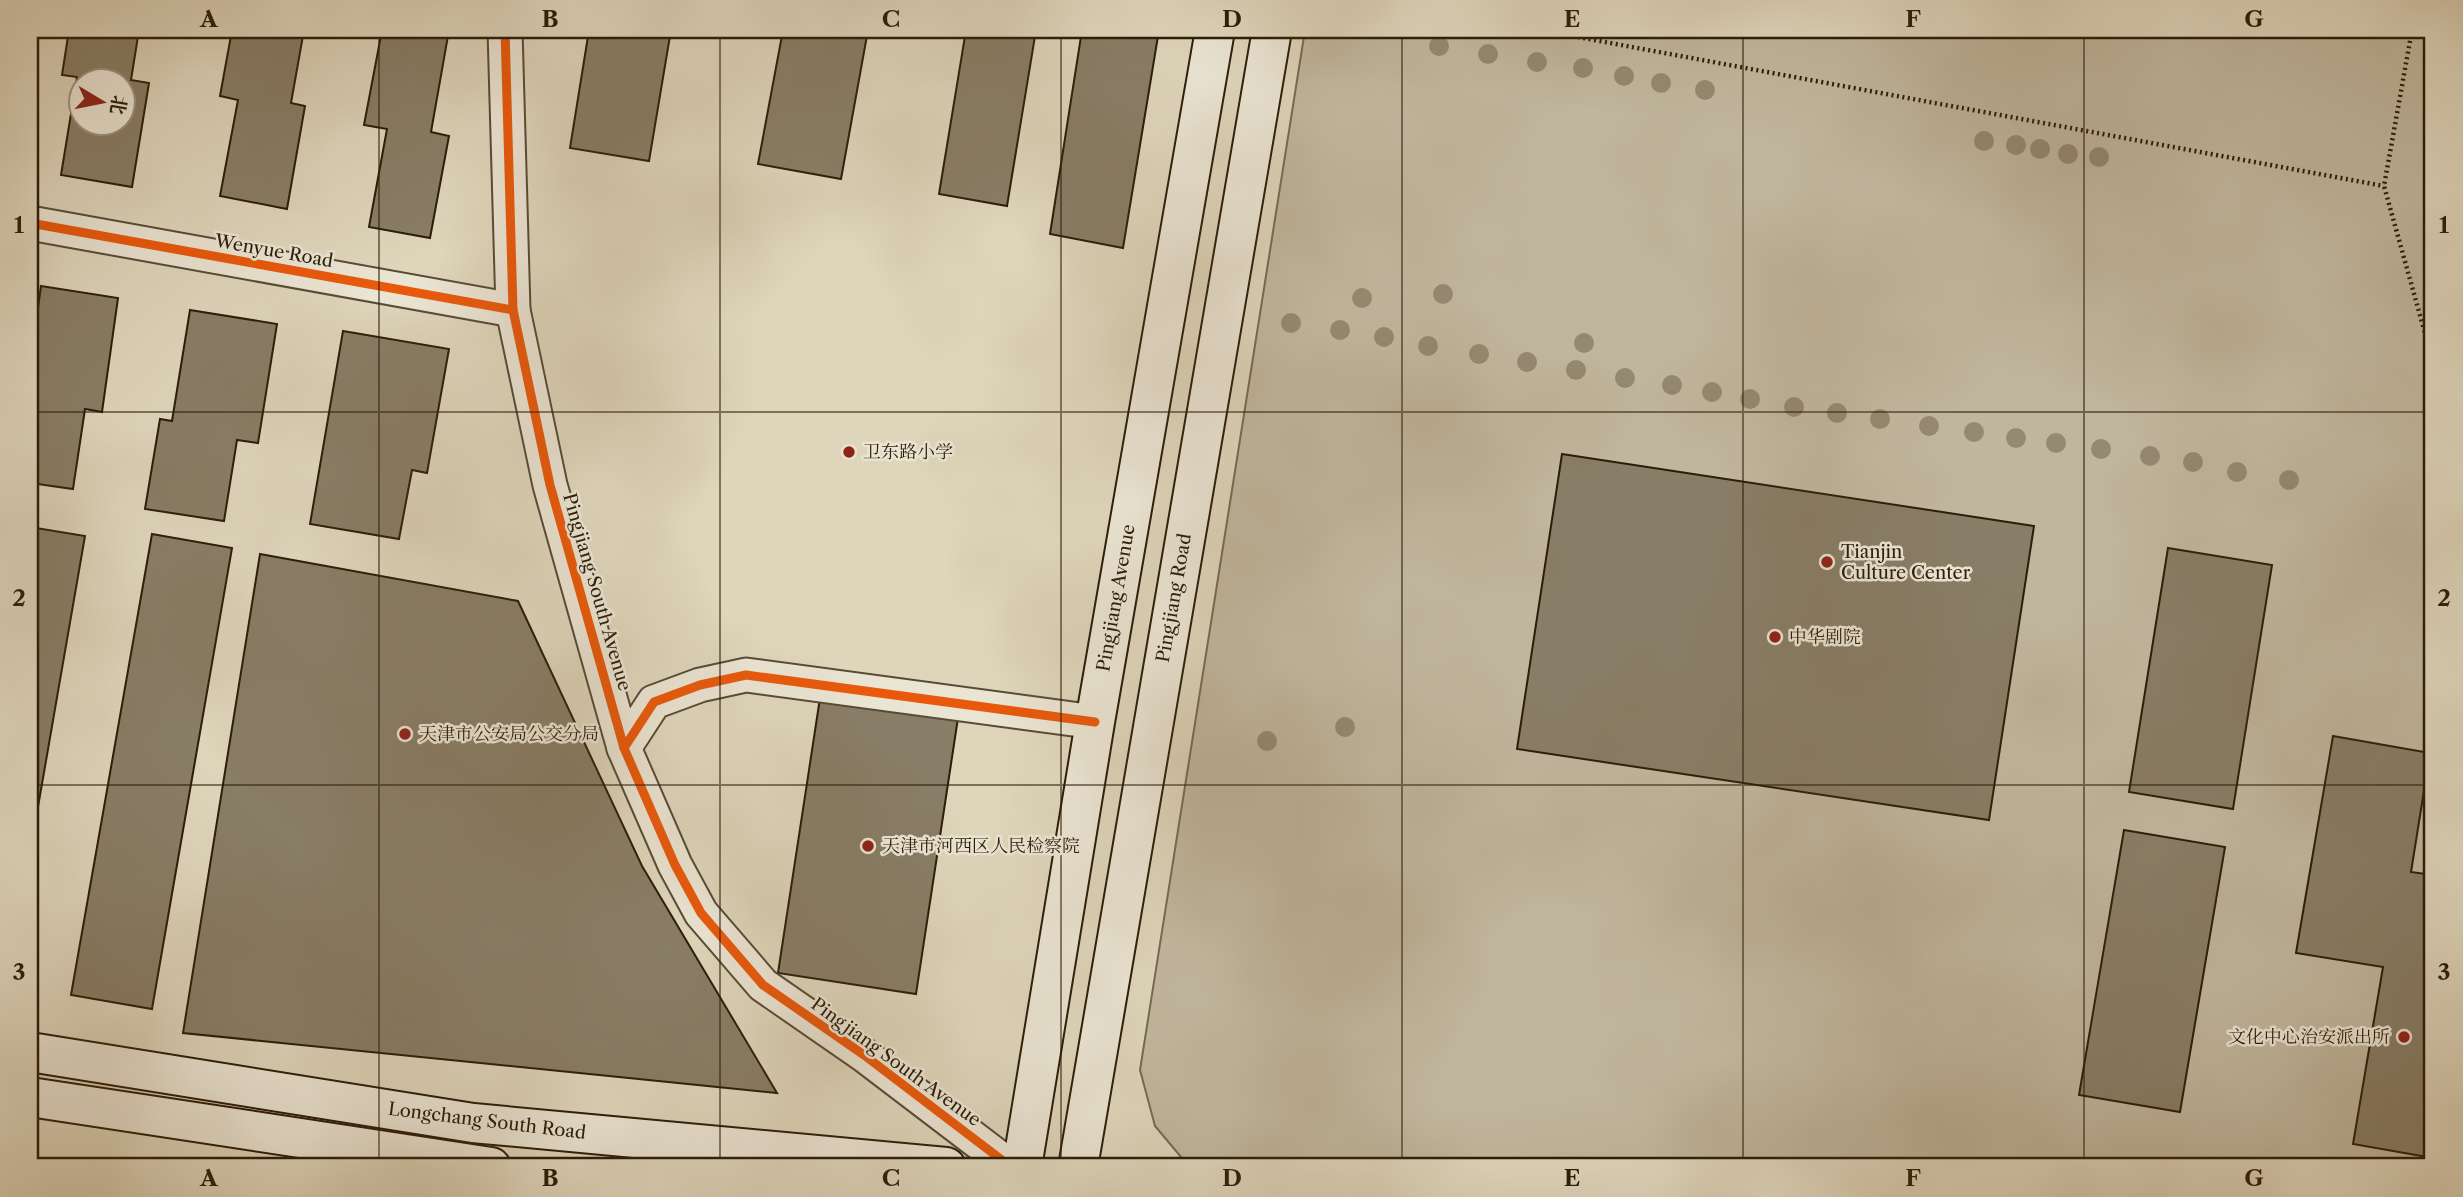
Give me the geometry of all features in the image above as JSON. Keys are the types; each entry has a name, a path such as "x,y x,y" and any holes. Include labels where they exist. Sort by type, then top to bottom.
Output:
{"main road":[{"name":"Pingjiang Avenue","path":"1022,1167 1095,722 1215,30"},
{"name":"Pingjiang Road","path":"1078,1167 1272,30"},
{"name":"Longchang South Road","path":"30,1052 473,1122 946,1167"},
{"path":"30,1097 491,1167"}],"street":[{"name":"Pingjiang South Avenue","path":"505,30 513,310 550,485 624,748 675,865 701,913 763,985 864,1055 1011,1167"},
{"name":"Wenyue Road","path":"30,223 513,310"},
{"path":"624,748 654,702 700,685 746,675 1095,722"}],"path":[{"path":"1540,30 2384,186"},
{"path":"2412,30 2384,186 2433,362"}],"shaded area":[{"name":"Tianjin Culture Center","path":"1305,30 2433,30 2433,1167 1208,1167 1186,1163 1155,1126 1140,1070"}],"building":[{"path":"69,30 139,30 133,66 66,66 66,76 62,75"},
{"path":"232,30 304,30 291,103 305,106 287,209 220,196 238,100 220,96"},
{"path":"382,30 449,30 431,132 449,136 430,238 369,227 387,129 364,125"},
{"path":"589,30 671,30 649,161 570,148"},
{"path":"783,30 868,30 841,179 758,164"},
{"path":"966,30 1036,30 1007,206 939,194"},
{"path":"1082,30 1159,30 1123,248 1050,234"},
{"path":"136,81 149,83 132,187 61,175 67,136 136,136"},
{"path":"41,286 118,298 102,412 85,409 73,489 30,483 30,365"},
{"path":"190,310 277,324 258,443 237,440 224,521 145,509 160,419 172,421"},
{"path":"343,331 449,349 427,473 412,470 399,539 310,524"},
{"name":"中华剧院","path":"1562,454 2034,526 1989,820 1517,749"},
{"path":"30,527 85,536 30,853"},
{"path":"152,534 232,548 152,1009 71,995"},
{"path":"2168,548 2272,565 2233,809 2129,792"},
{"name":"天津市公安局公交分局","path":"260,554 518,601 642,866 777,1093 183,1033"},
{"name":"天津市河西区人民检察院","path":"820,698 958,718 916,994 778,973"},
{"path":"2333,736 2430,753 2411,872 2433,875 2433,1158 2353,1144 2383,967 2296,953"},
{"path":"2124,830 2225,847 2180,1112 2079,1095"}],"cycle path":[{"path":"505,30 513,310 550,485 624,748 675,865 701,913 763,985 864,1055 1011,1167"},
{"path":"30,223 513,310"},
{"path":"624,748 654,702 700,685 746,675 1095,722"}],"place":[{"name":"卫东路小学","path":"849,452"},
{"name":"Tianjin Culture Center","path":"1827,562"},
{"name":"中华剧院","path":"1775,637"},
{"name":"天津市公安局公交分局","path":"405,734"},
{"name":"天津市河西区人民检察院","path":"868,846"},
{"name":"文化中心治安派出所","path":"2404,1037"}]}
